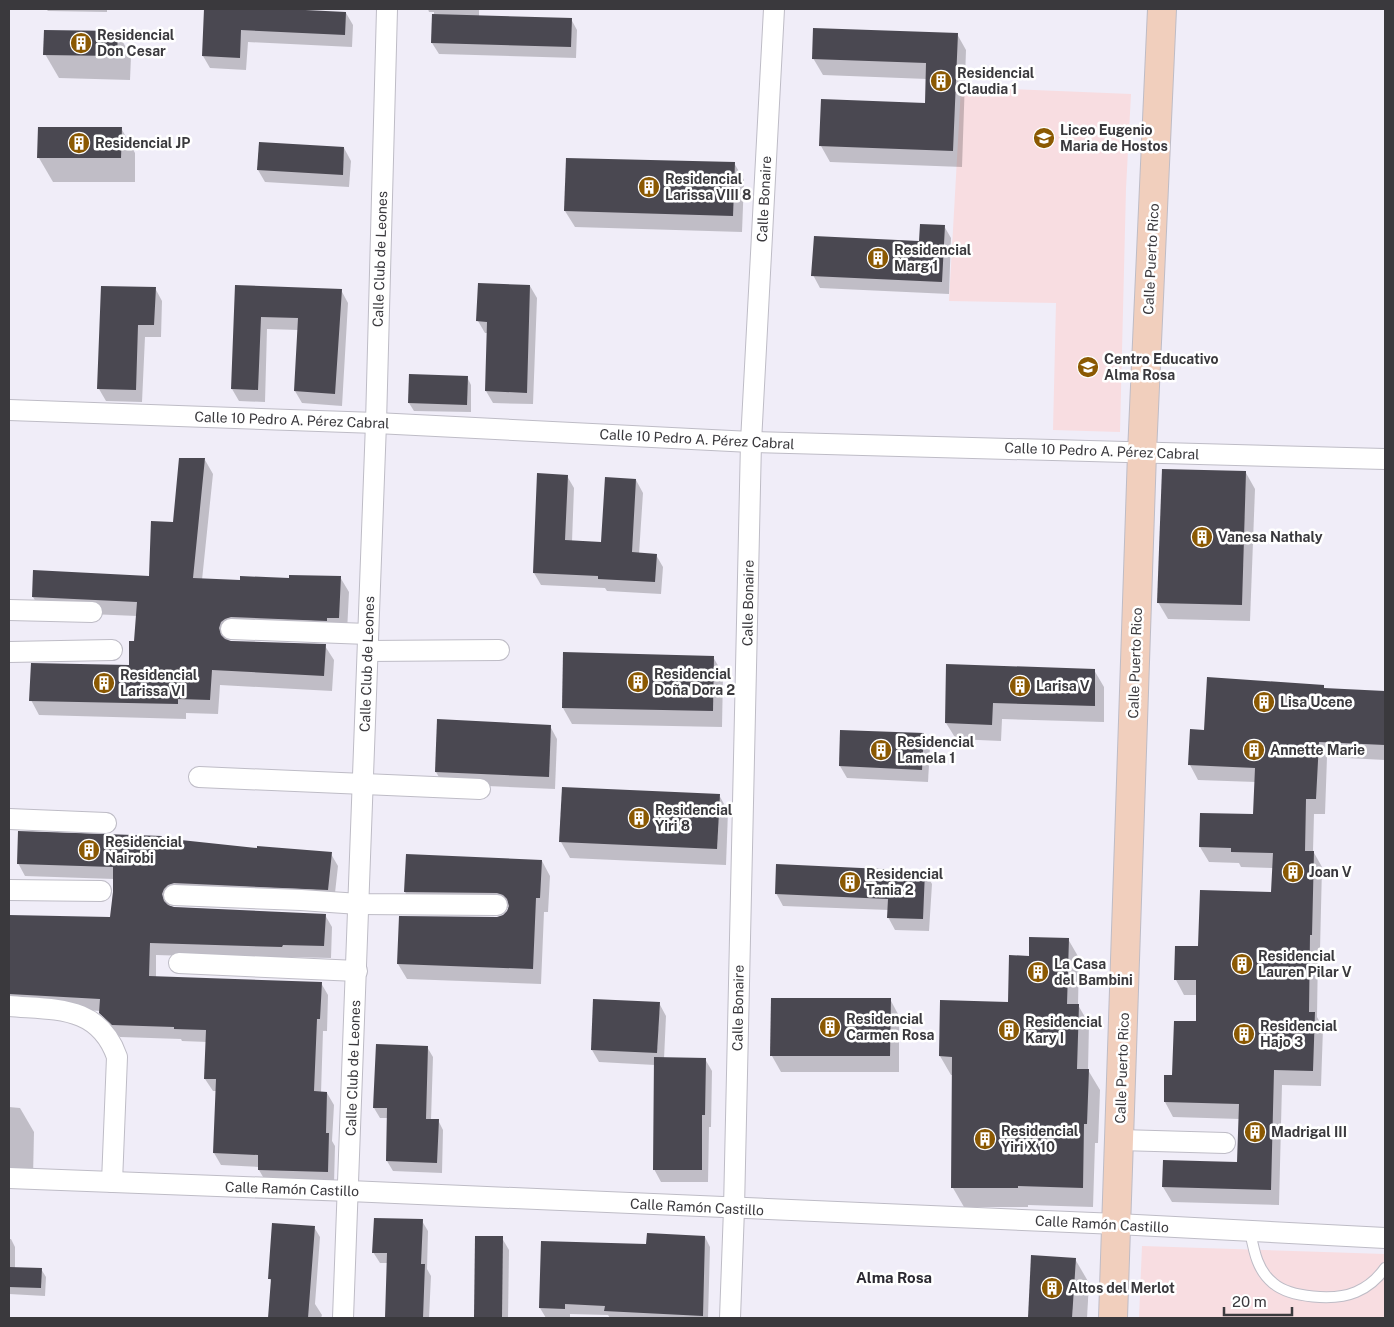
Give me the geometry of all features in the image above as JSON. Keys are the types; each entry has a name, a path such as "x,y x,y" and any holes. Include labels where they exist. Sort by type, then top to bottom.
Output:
{"street":[{"name":"Calle Club de Leones","path":"343,1318 376,423 388,9"},
{"name":"Calle Bonaire","path":"730,1318 751,442 774,9"},
{"name":"Calle Puerto Rico","path":"1113,1318 1142,452 1162,9"},
{"name":"Calle 10 Pedro A. Pérez Cabral","path":"9,410 376,423 751,442 1385,459"},
{"path":"9,610 92,612"},
{"path":"231,629 368,643 499,650"},
{"path":"9,652 112,650"},
{"path":"199,777 480,789"},
{"path":"9,820 106,823"},
{"path":"9,890 101,891"},
{"path":"174,895 359,904 497,905"},
{"path":"179,963 356,971"},
{"path":"9,1006 70,1012 86,1017 102,1029 112,1043 117,1058 112,1182"},
{"path":"1120,1140 1225,1143"},
{"name":"Calle Ramón Castillo","path":"9,1178 1117,1224 1385,1238"}],"lane":[{"path":"1250,1231 1260,1269 1274,1284 1294,1293 1330,1298 1356,1292 1377,1280 1385,1268"}],"shaded area":[{"name":"Centro Educativo Alma Rosa","path":"961,87 1131,94 1126,189 1120,432 1053,430 1056,303 949,301"},
{"path":"1142,1246 1385,1254 1385,1318 1139,1318"}],"building":[{"path":"204,9 285,9 346,12 345,35 241,30 240,58 202,56"},
{"path":"432,14 572,18 571,47 431,43"},
{"name":"Residencial Claudia 1","path":"813,28 958,33 953,151 819,146 821,99 925,103 926,63 812,59"},
{"name":"Residencial Don Cesar","path":"44,30 118,31 117,56 43,55"},
{"name":"Residencial JP","path":"38,127 122,127 121,158 37,158"},
{"path":"259,142 344,147 343,175 257,170"},
{"name":"Residencial Larissa VIII 8","path":"566,158 735,162 733,216 564,211"},
{"name":"Residencial Marg 1","path":"920,224 945,225 942,282 811,276 814,236 919,241"},
{"path":"478,283 530,285 527,393 485,391 487,322 476,321"},
{"path":"235,285 342,289 335,394 294,391 298,318 261,317 258,390 231,389"},
{"path":"101,286 156,287 154,325 138,325 136,390 97,389"},
{"path":"409,374 468,376 467,405 408,403"},
{"path":"179,458 205,458 193,578 240,580 240,576 289,578 289,575 341,576 339,618 327,618 327,621 231,617 221,622 219,628 221,635 231,641 326,644 324,676 212,670 210,700 178,699 178,704 29,701 31,663 129,665 129,641 134,641 137,602 32,597 33,570 149,576 151,521 173,522"},
{"name":"Vanesa Nathaly","path":"1162,469 1246,471 1242,605 1157,603"},
{"path":"537,473 568,475 565,540 601,542 605,477 636,479 632,552 657,554 655,582 598,579 598,576 533,573"},
{"name":"Residencial Doña Dora 2","path":"563,652 714,656 713,711 562,708"},
{"name":"Larisa V","path":"946,664 1095,669 1095,706 993,703 992,725 945,723"},
{"path":"1207,677 1324,685 1324,688 1385,691 1385,745 1319,742 1316,799 1306,799 1305,851 1314,851 1309,1012 1315,1012 1313,1071 1274,1070 1271,1190 1162,1187 1163,1160 1237,1162 1239,1104 1164,1102 1164,1075 1172,1075 1174,1021 1196,1021 1196,980 1174,980 1175,946 1198,946 1200,890 1271,892 1273,853 1231,852 1231,848 1199,847 1200,813 1253,814 1255,768 1188,765 1190,729 1204,730"},
{"path":"437,719 551,725 549,777 435,772"},
{"name":"Residencial Lamela 1","path":"840,730 924,733 922,770 839,766"},
{"name":"Residencial Yiri 8","path":"562,787 720,794 717,849 559,842"},
{"path":"18,831 162,836 162,838 257,848 257,846 332,852 328,890 174,883 168,885 162,894 164,901 174,907 326,914 324,946 283,945 282,947 150,943 149,976 322,982 320,1019 317,1019 314,1091 327,1092 326,1133 329,1133 328,1172 258,1170 258,1155 213,1153 216,1079 204,1079 206,1030 112,1025 99,1013 100,999 9,994 9,915 110,917 113,892 113,867 17,864"},
{"path":"406,854 542,860 540,898 536,898 533,969 397,964 399,916 497,917 503,915 509,906 507,899 497,893 404,892"},
{"name":"Residencial Tania 2","path":"776,864 925,871 923,919 887,918 888,899 775,894"},
{"path":"1029,937 1069,938 1067,1004 1079,1004 1077,1069 1089,1069 1087,1124 1084,1124 1083,1188 1018,1186 1018,1188 951,1188 952,1057 939,1056 940,1000 1008,1002 1009,955 1029,956"},
{"name":"Residencial Carmen Rosa","path":"771,998 891,998 890,1056 770,1056"},
{"path":"593,999 660,1002 657,1053 591,1050"},
{"path":"376,1044 428,1046 426,1119 439,1119 437,1163 386,1161 387,1108 373,1108"},
{"path":"654,1057 706,1058 705,1115 702,1115 702,1170 653,1170"},
{"path":"374,1218 423,1219 421,1264 425,1264 423,1318 385,1318 387,1253 372,1253"},
{"path":"272,1223 315,1226 308,1318 268,1318 271,1279 268,1279"},
{"path":"647,1233 705,1236 703,1316 604,1311 605,1306 565,1304 565,1309 539,1308 541,1241 646,1244"},
{"path":"475,1236 503,1236 502,1318 474,1318"},
{"name":"Altos del Merlot","path":"1031,1255 1076,1258 1072,1318 1028,1318"},
{"path":"9,1267 42,1268 41,1288 9,1287"}],"place":[{"name":"Residencial Don Cesar","path":"81,43"},
{"name":"Residencial Claudia 1","path":"941,81"},
{"name":"Liceo Eugenio Maria de Hostos","path":"1044,138"},
{"name":"Residencial JP","path":"79,143"},
{"name":"Residencial Larissa VIII 8","path":"649,187"},
{"name":"Residencial Marg 1","path":"878,258"},
{"name":"Centro Educativo Alma Rosa","path":"1088,367"},
{"name":"Vanesa Nathaly","path":"1202,537"},
{"name":"Residencial Doña Dora 2","path":"638,682"},
{"name":"Residencial Larissa VI","path":"104,683"},
{"name":"Larisa V","path":"1020,686"},
{"name":"Lisa Ucene","path":"1264,702"},
{"name":"Residencial Lamela 1","path":"881,750"},
{"name":"Annette Marie","path":"1254,750"},
{"name":"Residencial Yiri 8","path":"639,818"},
{"name":"Residencial Nairobi","path":"89,850"},
{"name":"Joan V","path":"1293,872"},
{"name":"Residencial Tania 2","path":"850,882"},
{"name":"Residencial Lauren Pilar V","path":"1242,964"},
{"name":"La Casa del Bambini","path":"1038,972"},
{"name":"Residencial Carmen Rosa","path":"830,1027"},
{"name":"Residencial Kary I","path":"1009,1030"},
{"name":"Residencial Hajo 3","path":"1244,1034"},
{"name":"Madrigal III","path":"1255,1132"},
{"name":"Residencial Yiri X 10","path":"985,1139"},
{"name":"Altos del Merlot","path":"1052,1288"}],"district":[{"name":"Alma Rosa","path":"894,1278"}]}
